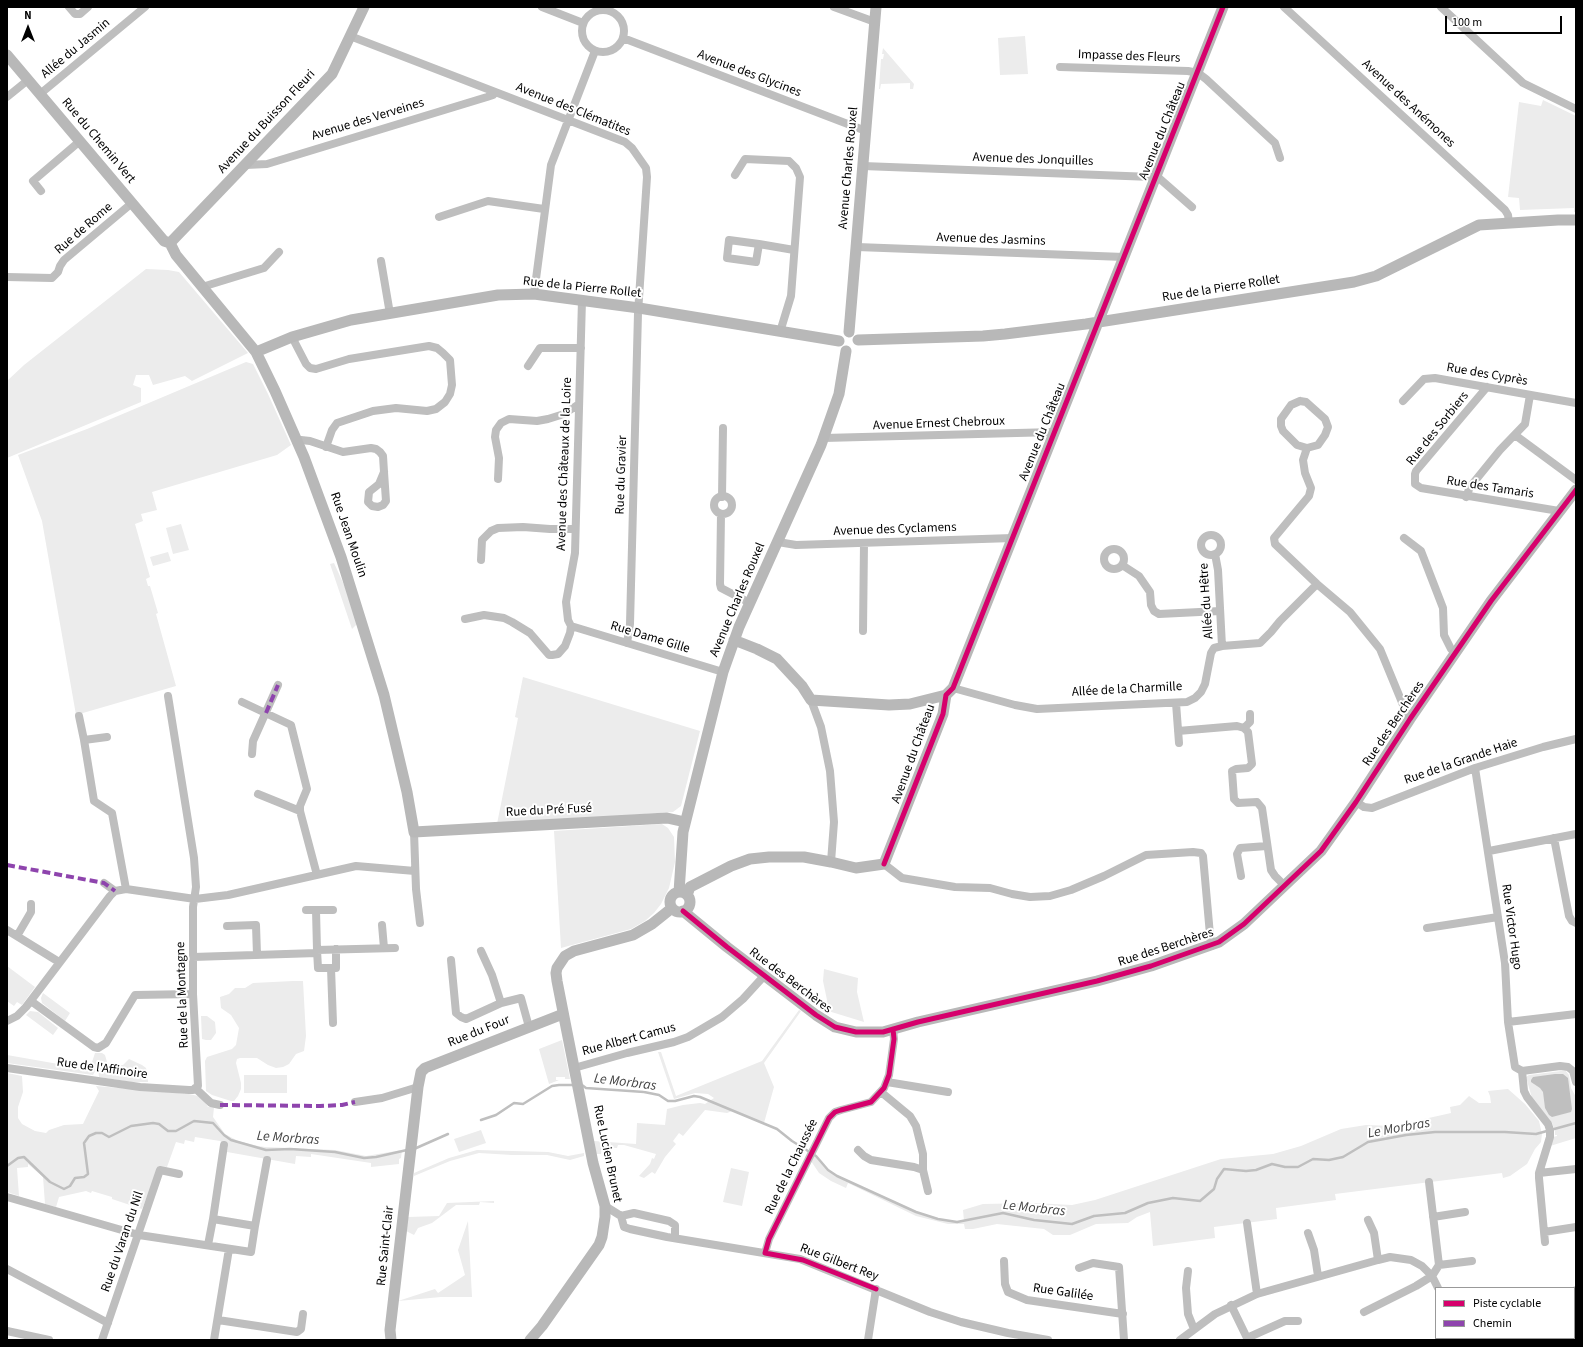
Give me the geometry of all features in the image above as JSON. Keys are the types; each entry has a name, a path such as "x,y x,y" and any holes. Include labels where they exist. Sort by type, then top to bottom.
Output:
{"street":[{"path":"69,7 75,14 80,14 88,7"},
{"name":"Allée du Jasmin","path":"40,94 145,7"},
{"path":"542,7 583,23"},
{"path":"834,7 875,22"},
{"name":"Avenue Charles Rouxel","path":"849,332 876,7"},
{"name":"Avenue du Château","path":"884,864 943,714 950,692 1013,538 1224,7"},
{"name":"Avenue des Anémones","path":"1284,7 1505,210 1508,215 1509,222"},
{"path":"1441,7 1523,83 1576,109"},
{"name":"Avenue du Buisson Fleuri","path":"170,243 332,74 362,8"},
{"path":"610,9 616,14 624,25 625,32 623,38 615,49 602,52 595,51 585,42 582,36 583,23 587,17 597,11 610,9"},
{"name":"Avenue des Clématites","path":"350,36 630,144 646,168 647,177 639,308"},
{"name":"Avenue des Glycines","path":"623,38 866,131"},
{"path":"534,294 550,165 595,51"},
{"name":"Rue du Chemin Vert","path":"7,55 164,241 170,243"},
{"name":"Impasse des Fleurs","path":"1060,67 1188,71 1198,73"},
{"path":"1198,73 1275,143 1280,158"},
{"path":"7,97 28,80"},
{"name":"Avenue des Verveines","path":"246,165 267,164 487,97 493,95 494,92"},
{"path":"41,191 33,181 80,141"},
{"path":"735,175 745,159 789,161 796,168 800,177 790,296 780,332"},
{"name":"Avenue des Jonquilles","path":"863,166 1156,177"},
{"path":"1156,177 1192,208"},
{"path":"439,218 488,201 544,208"},
{"name":"Rue de Rome","path":"7,278 52,278 58,272 64,260 132,203"},
{"name":"Rue de la Pierre Rollet","path":"858,340 984,336 1099,322 1360,281 1376,276 1473,227 1485,224 1509,222 1576,220"},
{"name":"Rue Jean Moulin","path":"170,243 176,255 256,352 275,391 315,485 332,530 368,639 397,745 411,809 414,832 415,870 420,923"},
{"path":"759,244 794,250"},
{"name":"Avenue des Jasmins","path":"856,247 1124,257"},
{"path":"202,287 264,268 279,252"},
{"path":"381,261 390,314"},
{"name":"Rue de la Pierre Rollet","path":"256,352 292,337 351,320 498,295 534,294 639,308 839,341"},
{"name":"Avenue des Châteaux de la Loire","path":"571,626 568,620 566,602 574,561 582,300"},
{"name":"Rue du Gravier","path":"626,643 630,624 639,308"},
{"path":"849,332 856,336 858,340 855,348 846,351 840,346 839,341 841,335 849,332"},
{"path":"292,337 306,364 310,368 316,369 349,359 428,346 437,348 450,360 452,385 450,394 445,402 436,409 427,411 396,408 373,411 337,423 332,430 326,447"},
{"path":"528,366 540,348 581,348"},
{"name":"Avenue Charles Rouxel","path":"683,893 682,845 685,822 722,672 750,603 824,438 839,394 846,351"},
{"name":"Rue des Cyprès","path":"1403,401 1424,379 1435,378 1576,403"},
{"name":"Rue des Sorbiers","path":"1417,487 1414,481 1416,471 1487,387"},
{"path":"1466,497 1470,487 1525,424 1530,395"},
{"path":"1300,401 1306,402 1325,419 1328,427 1325,435 1318,445 1307,448 1297,445 1283,431 1281,426 1281,419 1291,405 1300,401"},
{"path":"498,479 499,458 495,438 496,430 501,423 509,419 537,421 548,419 564,414 579,404"},
{"path":"722,497 723,428"},
{"name":"Avenue Ernest Chebroux","path":"824,438 1055,432"},
{"path":"1515,435 1576,480"},
{"path":"296,441 305,440 343,452 371,448 376,449 383,456 384,472"},
{"path":"1307,448 1303,460 1305,473 1311,488 1309,496 1274,538 1275,544 1317,584 1350,612 1380,649 1406,713 1410,719"},
{"name":"Rue des Tamaris","path":"1417,487 1466,497 1559,511"},
{"name":"Rue des Berchères","path":"683,911 764,976 816,1015 835,1027 856,1032 878,1032 894,1029 1136,971 1227,938 1285,886 1321,850 1356,802 1410,719 1491,601 1576,490"},
{"path":"722,497 730,500 732,506 730,511 721,514 715,509 714,504 717,499 722,497"},
{"path":"721,514 721,588 750,603"},
{"path":"481,560 482,540 491,531 498,528 523,527 550,530 575,530"},
{"name":"Avenue des Cyclamens","path":"778,542 796,545 1013,538"},
{"path":"1404,538 1421,551 1443,608 1444,635 1451,649 1455,653"},
{"path":"863,631 864,543"},
{"name":"Allée du Hêtre","path":"1215,554 1218,570 1222,646"},
{"path":"1122,565 1139,576 1150,592 1154,611 1159,614 1220,610"},
{"path":"1222,646 1260,643 1317,584"},
{"path":"465,619 484,615 504,618 530,633 552,655 558,654 565,646 571,626"},
{"name":"Rue Dame Gille","path":"571,626 722,672"},
{"path":"734,640 757,648 777,659 802,686 811,700 822,727 830,771 834,822 831,862"},
{"name":"Allée de la Charmille","path":"811,700 889,706 910,704 950,692 1037,709 1187,702 1196,698 1201,692 1205,684 1211,654 1214,648 1222,646"},
{"path":"252,754 253,741 278,685"},
{"name":"Rue de la Montagne","path":"168,696 194,858 196,887 194,907 194,994 198,1083 195,1089"},
{"path":"242,702 291,725 308,789 300,806 300,811 317,875"},
{"path":"1176,703 1179,743"},
{"path":"1244,728 1250,722 1250,714"},
{"path":"79,716 94,802 112,813 126,889"},
{"path":"1178,731 1237,726 1244,728 1248,732 1252,764 1248,768 1236,769 1232,771 1234,798 1238,803 1257,802 1262,808 1271,870 1285,886"},
{"path":"84,740 107,737"},
{"name":"Rue de la Grande Haie","path":"1356,802 1364,808 1372,808 1475,768 1543,747 1576,740"},
{"name":"Rue Victor Hugo","path":"1475,768 1489,851 1505,963 1508,1022 1514,1065 1522,1071"},
{"path":"258,794 300,811"},
{"name":"Rue du Pré Fusé","path":"414,832 667,818 685,822"},
{"path":"1489,851 1576,834"},
{"path":"1554,838 1568,916 1576,923"},
{"path":"1241,876 1237,854 1240,848 1268,846"},
{"path":"683,893 690,900 690,904 683,911 677,911 672,908 670,899 674,894 683,893 690,887 731,866 750,859 788,856 831,862 856,868 884,864 902,878 955,887 990,888 1030,897 1050,896 1071,890 1104,876 1146,855 1193,852 1201,853 1203,856 1211,943"},
{"path":"7,1021 20,1013 31,1001 59,962 115,891 126,889 195,899 228,895 356,866 415,870"},
{"path":"104,884 115,891"},
{"path":"17,936 31,912 31,904"},
{"name":"Rue Lucien Brunet","path":"530,1340 542,1326 599,1245 605,1225 605,1206 593,1163 563,1014 556,973 559,963 565,956 574,951 633,935 652,924 672,908"},
{"path":"306,910 333,910"},
{"path":"316,910 318,968 336,968 336,949"},
{"path":"1427,928 1498,917"},
{"path":"227,926 256,925 257,956"},
{"path":"382,925 384,948"},
{"path":"7,930 59,962"},
{"path":"194,956 257,956 317,952 336,949 395,948"},
{"path":"481,952 492,975 501,1003"},
{"path":"451,960 456,1013 461,1017 466,1018 501,1003 521,998 529,1027"},
{"path":"331,968 333,1023"},
{"name":"Rue Albert Camus","path":"574,1068 688,1037 722,1017 743,999 764,976"},
{"path":"31,1001 94,1047 98,1048 106,1043 135,995 194,994"},
{"name":"Rue du Four","path":"412,1143 418,1087 421,1072 425,1068 563,1014"},
{"path":"1508,1022 1576,1014"},
{"name":"Rue de la Chaussée","path":"765,1253 769,1239 826,1122 832,1115 841,1110 871,1102 881,1092 887,1082 894,1029"},
{"path":"1545,1242 1540,1173 1550,1137 1550,1130 1548,1124 1524,1091 1522,1071 1564,1066 1573,1071 1576,1082"},
{"name":"Rue de l'Affinoire","path":"7,1068 140,1087 187,1090 195,1089"},
{"path":"887,1082 948,1092"},
{"path":"355,1102 382,1098 418,1087"},
{"path":"195,1089 211,1103 220,1105"},
{"path":"881,1092 910,1116 916,1126 923,1154 922,1170 928,1191"},
{"name":"Rue Saint-Clair","path":"391,1340 390,1330 412,1143"},
{"path":"208,1245 224,1145"},
{"path":"858,1150 871,1160 914,1167 922,1170"},
{"path":"7,1197 139,1235 251,1252 267,1160"},
{"path":"1540,1173 1576,1169"},
{"name":"Rue du Varan du Nil","path":"102,1340 160,1170 179,1174"},
{"path":"1364,1312 1416,1286 1432,1276 1439,1265 1428,1182"},
{"name":"Rue Gilbert Rey","path":"605,1206 621,1216 624,1227 645,1233 803,1260 930,1312 1007,1337 1048,1340"},
{"path":"1433,1217 1465,1212"},
{"path":"621,1216 634,1213 669,1221 675,1225 675,1237"},
{"path":"212,1219 255,1226"},
{"path":"1368,1220 1374,1233 1378,1260"},
{"path":"1247,1223 1257,1294"},
{"path":"1544,1232 1576,1227"},
{"path":"1308,1233 1314,1250 1318,1276"},
{"path":"214,1340 229,1249"},
{"path":"1180,1340 1215,1314 1257,1294 1390,1257 1411,1260 1422,1266 1432,1276 1438,1287"},
{"path":"1439,1265 1472,1261"},
{"name":"Rue Galilée","path":"1004,1262 1005,1284 1008,1292 1027,1300 1123,1314"},
{"path":"1078,1268 1092,1263 1119,1267 1124,1340"},
{"path":"7,1269 108,1323"},
{"path":"1188,1271 1186,1288 1188,1314 1194,1329"},
{"path":"868,1340 876,1289"},
{"path":"1232,1305 1248,1339 1286,1320 1298,1321"},
{"path":"218,1320 297,1332 300,1329 303,1314"},
{"path":"7,1331 49,1340"}],"shaded area":[{"path":"1025,36 1028,74 1000,75 998,38"},
{"path":"883,48 914,84 913,89 910,89 910,83 881,84 879,89 881,59 883,59 884,54 882,54"},
{"path":"1543,100 1576,116 1576,212 1574,212 1574,208 1520,210 1519,198 1508,197 1519,102 1541,106"},
{"path":"146,269 179,272 248,353 192,381 185,376 153,385 149,375 136,375 133,385 141,388 141,402 7,458 7,381 24,365"},
{"path":"246,362 253,364 291,445 277,455 152,492 157,510 141,514 143,521 135,524 150,577 146,579 148,586 150,586 158,613 156,614 176,686 76,715 42,521 18,455 87,429"},
{"path":"181,524 189,550 173,554 166,528"},
{"path":"168,552 171,561 153,566 150,557"},
{"path":"334,563 345,587 357,624 352,629 330,564"},
{"path":"523,677 700,731 681,806 673,812 497,824 518,718 515,717"},
{"path":"662,824 668,828 674,837 675,862 669,888 661,904 654,913 645,921 631,929 561,948 554,831"},
{"path":"7,966 35,987 22,1005 17,1002 14,1006 7,1001"},
{"path":"824,969 858,978 857,992 864,1022 825,1010 827,1000 823,981"},
{"path":"303,981 306,1036 304,1051 296,1054 289,1064 276,1068 257,1058 237,1059 236,1063 241,1089 234,1101 212,1095 206,1091 205,1061 207,1057 232,1049 236,1045 239,1028 231,1015 221,1008 220,997 229,994 235,988 245,988 253,983"},
{"path":"43,993 70,1013 65,1021 42,1003 41,998"},
{"path":"799,1010 801,1011 764,1063 774,1087 764,1123 732,1111 727,1113 705,1110 683,1136 679,1133 673,1141 676,1144 665,1157 655,1174 652,1172 644,1178 639,1176 650,1164 652,1158 654,1159 656,1154 624,1145 618,1145 617,1148 602,1147 601,1154 595,1154 594,1141 636,1144 637,1123 665,1125 667,1109 683,1105 700,1103 705,1104 714,1098 708,1094 695,1093 674,1099 658,1052 661,1052 676,1096 762,1061"},
{"path":"30,1011 38,1012 58,1028 53,1035 26,1015"},
{"path":"201,1016 207,1016 215,1022 216,1033 211,1040 202,1039"},
{"path":"562,1040 570,1079 565,1079 565,1077 556,1077 556,1080 559,1080 549,1084 539,1049"},
{"path":"95,1053 102,1053 105,1055 107,1062 112,1065 123,1065 129,1059 142,1065 146,1068 148,1082 131,1082 99,1077 98,1066 93,1075 7,1063 7,1055 81,1068 91,1065"},
{"path":"1566,1071 1569,1075 1571,1088 1576,1097 1576,1138 1550,1146 1553,1137 1557,1135 1555,1135 1555,1130 1552,1123 1532,1098 1526,1077 1529,1075"},
{"path":"7,1073 22,1076 23,1092 18,1107 18,1118 22,1124 35,1131 46,1133 49,1130 64,1125 83,1124 99,1091 96,1086 198,1096 203,1099 208,1107 214,1107 213,1117 225,1134 238,1141 258,1146 335,1150 366,1156 402,1150 401,1158 399,1159 399,1164 371,1167 371,1163 311,1154 311,1157 296,1156 295,1164 227,1152 228,1146 220,1141 195,1137 194,1142 185,1140 184,1144 176,1142 167,1167 160,1166 142,1209 92,1191 91,1193 86,1191 59,1197 56,1207 45,1204 43,1177 28,1164 28,1167 17,1168 19,1196 7,1192"},
{"path":"1563,1074 1568,1078 1572,1109 1571,1112 1552,1117 1545,1108 1543,1092 1531,1082 1531,1080 1533,1077"},
{"path":"244,1075 287,1075 287,1093 244,1093"},
{"path":"1508,1089 1525,1104 1539,1121 1542,1134 1541,1142 1535,1149 1527,1164 1510,1176 1503,1178 1502,1173 1335,1194 1336,1200 1276,1208 1277,1219 1214,1227 1215,1238 1153,1246 1150,1212 1137,1217 1128,1223 1096,1224 1070,1235 1053,1235 1044,1229 997,1224 973,1229 965,1229 964,1224 948,1224 916,1216 848,1183 846,1188 819,1173 811,1161 815,1155 828,1170 837,1176 916,1212 938,1219 957,1222 964,1221 963,1210 983,1204 1033,1203 1072,1205 1095,1200 1221,1159 1273,1154 1301,1146 1341,1129 1366,1125 1393,1126 1451,1113 1450,1107 1460,1105 1469,1096 1479,1103 1491,1103 1488,1091"},
{"path":"481,1130 486,1143 459,1152 454,1139"},
{"path":"477,1150 548,1152 568,1156 584,1153 584,1156 570,1160 547,1155 479,1153 450,1161 414,1176 414,1173 449,1158"},
{"path":"731,1168 749,1172 742,1206 723,1202"},
{"path":"494,1201 494,1203 480,1202 479,1205 456,1205 432,1223 418,1228 414,1235 406,1231 408,1217 439,1216 447,1203"},
{"path":"468,1221 472,1297 441,1297 398,1301 435,1289 438,1293 465,1275 458,1250"}],"waterway":[{"name":"Le Morbras","path":"481,1120 496,1115 514,1103 523,1104 552,1086 575,1085"},
{"name":"Le Morbras","path":"582,1085 586,1088 644,1092 659,1095 668,1101 675,1101 694,1096 700,1097 777,1129 792,1141 816,1156 828,1170 837,1176 916,1212 938,1219 957,1222 1003,1213 1034,1220 1072,1224 1094,1216 1125,1213 1148,1203 1173,1198 1200,1201 1214,1189 1217,1179 1224,1169 1246,1171 1256,1170 1272,1164 1285,1167 1298,1167 1313,1159 1329,1160 1343,1157 1368,1142 1406,1135 1435,1132 1505,1132 1536,1134 1576,1123"},
{"name":"Le Morbras","path":"7,1166 18,1158 24,1157 50,1182 64,1189 70,1186 75,1178 84,1177 88,1174 84,1143 89,1136 96,1133 102,1133 109,1137 131,1126 153,1123 159,1124 168,1131 176,1131 194,1121 213,1123 231,1140 266,1150 290,1149 335,1152 364,1158 376,1157 407,1150"},
{"name":"Le Morbras","path":"414,1149 448,1134"}],"marked path":[{"path":"266,713 278,685"},
{"path":"7,865 104,883 115,891"},
{"path":"220,1105 320,1106 342,1105 355,1102"}],"cycle path":[{"path":"884,864 943,714 946,695 953,688 1223,7"},
{"path":"683,911 727,947 816,1015 835,1027 856,1032 883,1032 918,1022 1097,981 1151,966 1219,942 1244,924 1321,851 1356,802 1410,719 1491,601 1576,490"},
{"path":"876,1289 803,1260 765,1253 769,1239 829,1118 835,1112 871,1102 884,1088 889,1075 894,1039 893,1029"}]}
